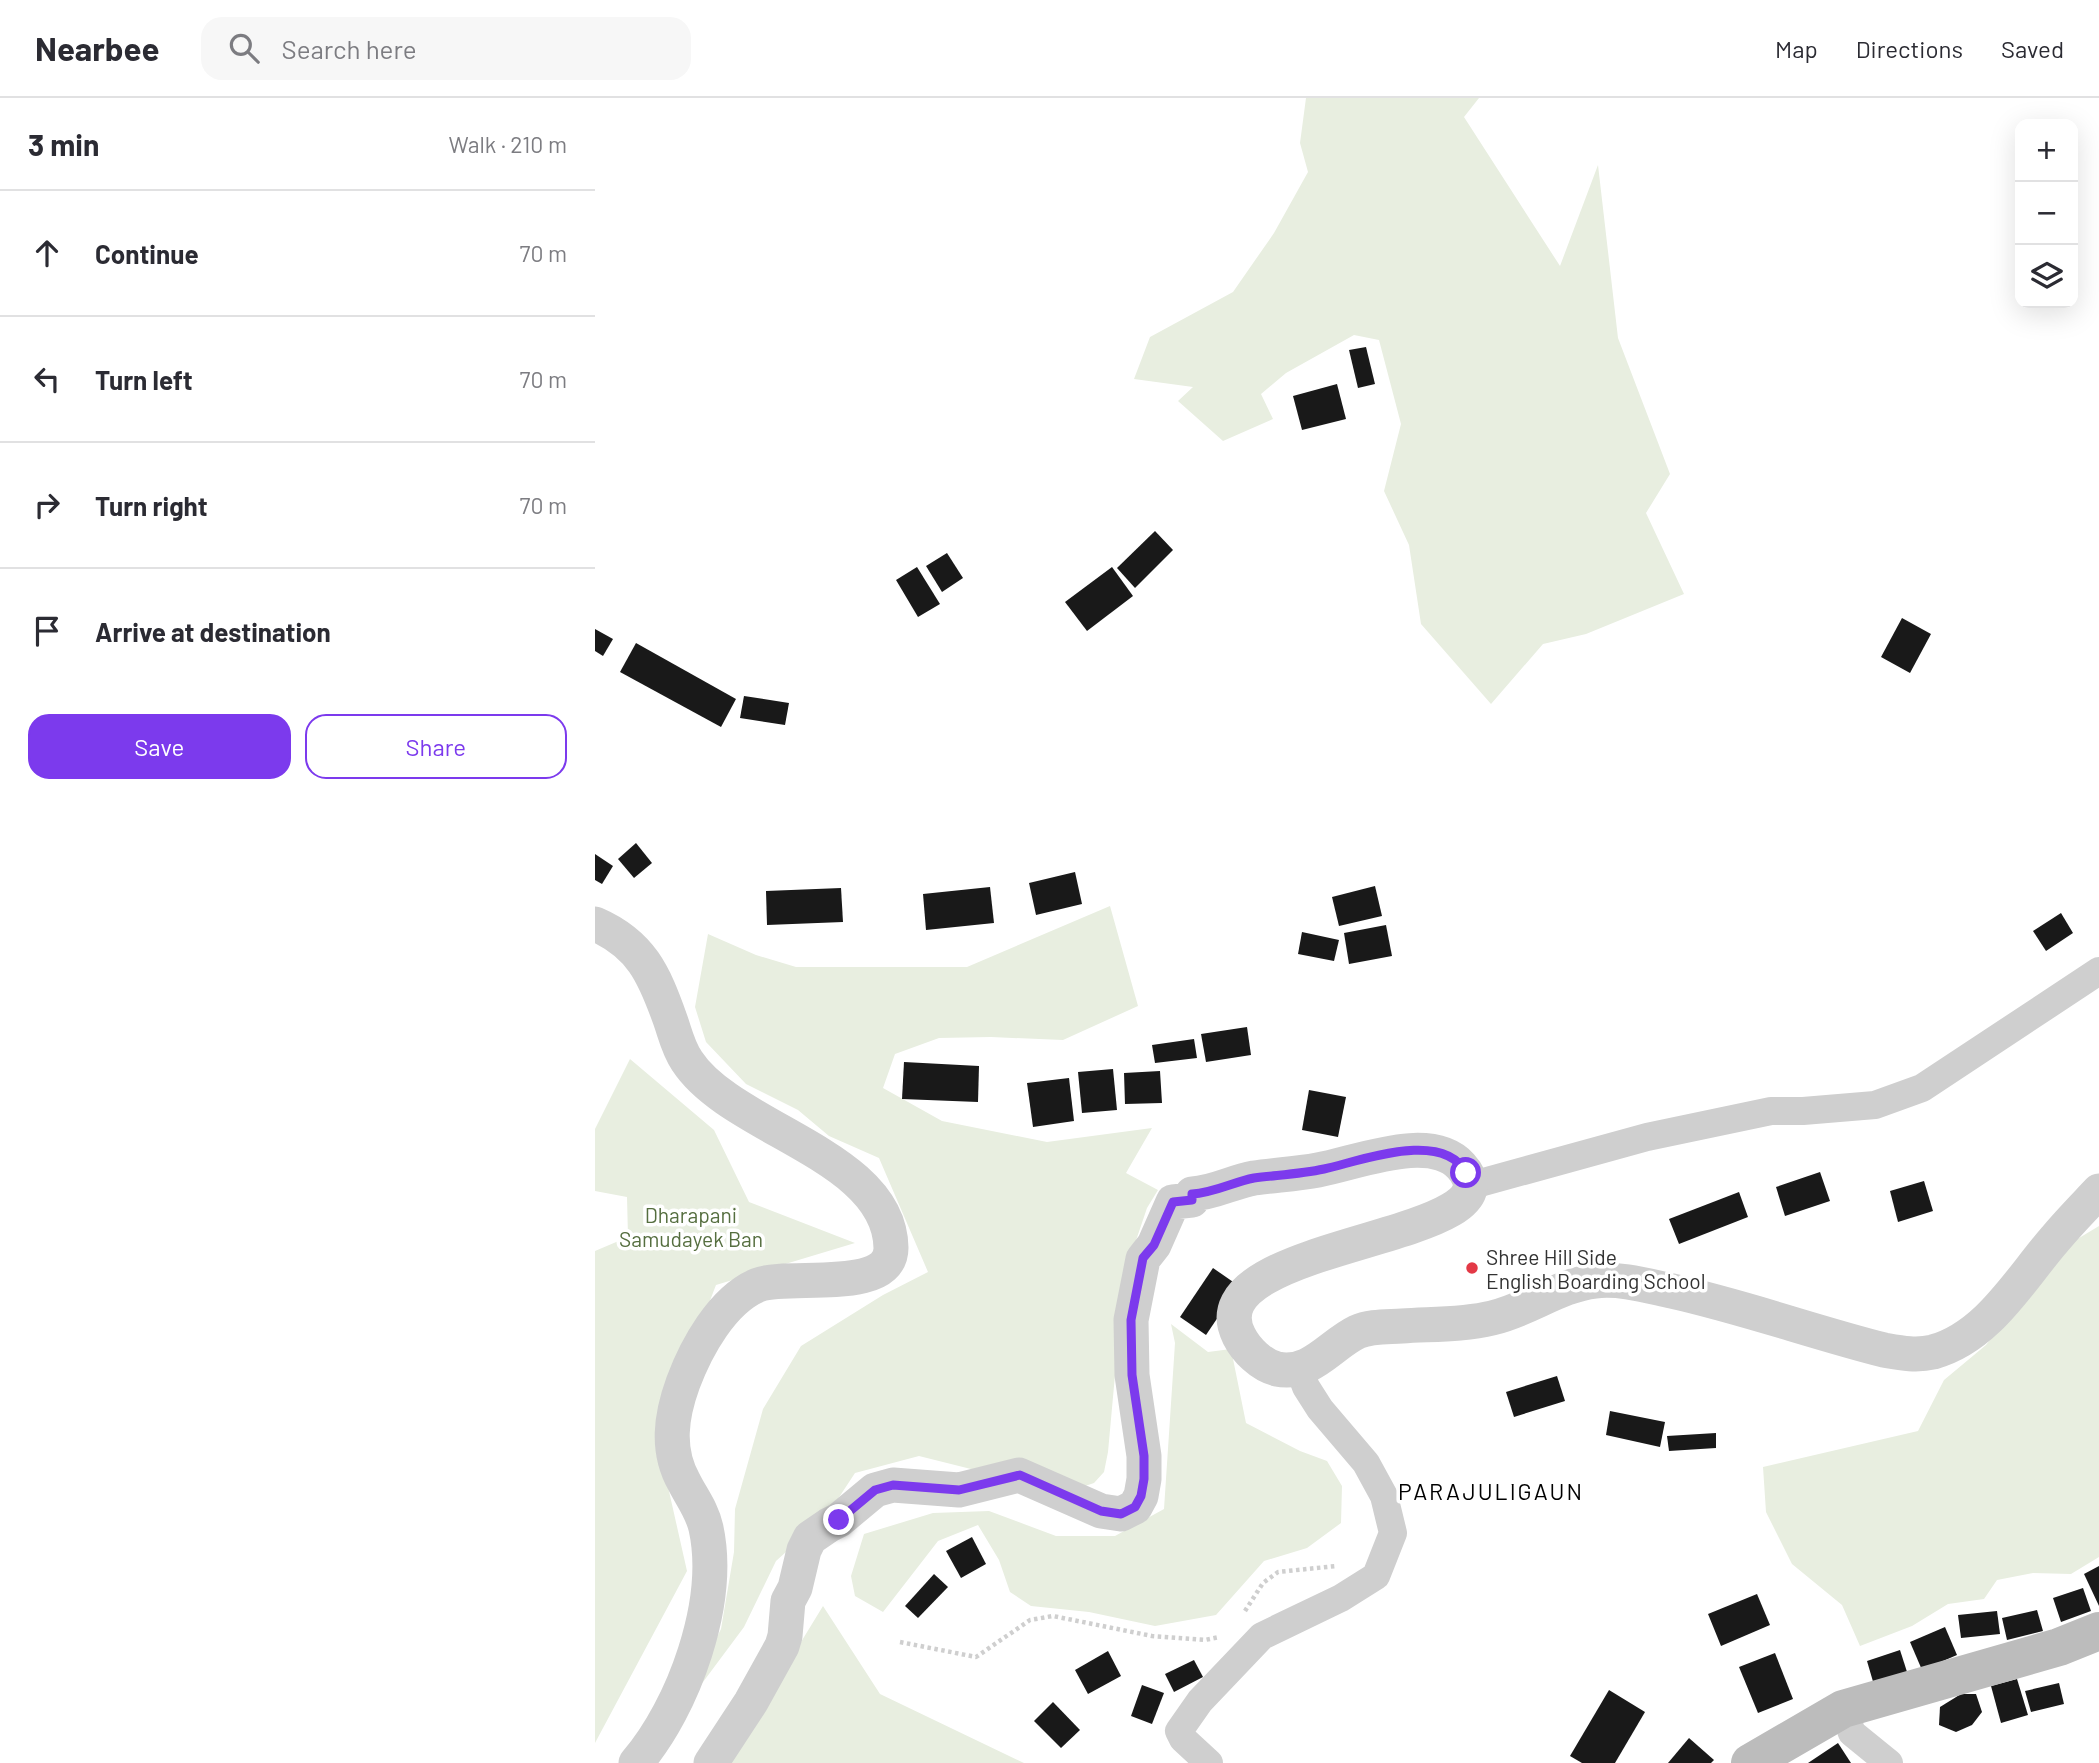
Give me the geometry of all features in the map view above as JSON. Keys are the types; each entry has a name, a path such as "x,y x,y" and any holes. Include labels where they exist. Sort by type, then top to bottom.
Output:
{"main road":[{"path":"1750,1763 1843,1709 2059,1647 2099,1631"}],"street":[{"path":"595,923 629,943 642,957 661,995 680,1050 689,1064 739,1108 816,1150 846,1172 877,1206 890,1234 891,1251 886,1264 875,1272 860,1277 841,1280 778,1280 758,1285 726,1310 712,1328 684,1380 674,1411 671,1439 678,1471 698,1503 706,1528 709,1569 705,1612 695,1655 686,1679 669,1714 636,1763"},
{"path":"1469,1186 1647,1137 1770,1111 1875,1105 1922,1088 2099,971"},
{"path":"711,1763 751,1702 782,1646 787,1601 795,1588 804,1550 810,1538 839,1520 875,1490 893,1485 959,1490 1020,1475 1101,1511 1121,1514 1135,1507 1141,1496 1144,1456 1132,1375 1131,1320 1143,1258 1154,1245 1173,1202 1192,1200 1192,1194 1210,1193 1252,1178 1322,1170 1411,1150 1436,1152 1464,1168 1469,1186 1463,1200 1436,1217 1399,1232 1303,1259 1265,1277 1244,1294 1234,1313 1235,1325 1244,1344 1259,1360 1279,1369 1299,1368 1317,1361 1361,1330 1492,1318 1572,1286 1601,1280 1706,1298 1884,1350 1908,1354 1930,1352 1962,1338 1991,1315 2099,1191"},
{"path":"1209,1763 1183,1739 1179,1731 1200,1701 1262,1636 1341,1598 1376,1576 1393,1533 1384,1496 1366,1462 1320,1409 1306,1387 1299,1368"},
{"path":"1843,1709 1852,1733 1889,1763"}],"path":[{"path":"1240,1618 1263,1583 1278,1572 1350,1565 1379,1568"},
{"path":"900,1642 976,1657 1030,1620 1053,1616 1152,1636 1205,1640 1215,1639 1225,1633"}],"green space":[{"path":"1306,98 1479,98 1464,117 1560,266 1598,165 1618,338 1670,474 1646,513 1684,594 1586,634 1543,644 1491,704 1421,624 1409,545 1384,491 1401,424 1379,340 1354,335 1286,373 1261,394 1273,419 1223,441 1178,401 1193,387 1134,379 1150,337 1233,292 1274,233 1308,172 1300,143"},
{"path":"1110,906 1138,1006 1063,1040 939,1038 895,1054 883,1088 942,1121 1047,1142 1152,1128 1126,1173 1158,1190 1147,1208 1124,1276 1104,1472 1094,1483 1076,1489 975,1470 919,1456 855,1473 828,1514 776,1561 744,1627 677,1717 721,1629 734,1552 735,1509 763,1409 801,1346 883,1295 928,1272 879,1158 829,1136 798,1110 746,1084 706,1042 695,1007 708,934 756,955 796,967 967,967"},
{"name":"Dharapani Samudayek Ban","path":"630,1059 714,1130 749,1202 855,1243 716,1285 657,1438 687,1571 595,1743 595,1251 628,1237 627,1197 595,1191 595,1129"},
{"path":"2099,1226 2099,1557 2071,1574 2033,1573 1997,1580 1984,1599 1948,1604 1912,1626 1860,1646 1842,1605 1792,1564 1766,1512 1763,1467 1918,1431 1944,1380 1986,1345 2064,1247"},
{"path":"1171,1324 1208,1352 1231,1349 1246,1423 1300,1451 1327,1461 1342,1486 1341,1523 1307,1548 1264,1561 1216,1615 1155,1626 1089,1612 1031,1606 1010,1592 999,1560 978,1525 938,1541 883,1612 855,1596 851,1576 864,1534 933,1513 989,1511 1056,1536 1115,1536 1164,1509 1175,1343"},
{"path":"823,1606 880,1694 1024,1763 727,1763"}],"building":[{"path":"1366,347 1375,384 1358,388 1349,350"},
{"path":"1337,384 1346,419 1302,430 1293,396"},
{"path":"1155,531 1173,550 1135,588 1117,568"},
{"path":"947,553 963,578 942,592 926,566"},
{"path":"917,567 940,604 918,617 896,580"},
{"path":"1112,567 1133,596 1087,631 1065,602"},
{"path":"1902,618 1931,634 1910,673 1881,657"},
{"path":"595,629 613,639 603,656 595,651"},
{"path":"636,643 736,699 721,727 620,672"},
{"path":"744,696 789,703 785,725 740,718"},
{"path":"636,843 652,863 634,878 618,859"},
{"path":"595,854 613,866 602,884 595,880"},
{"path":"1075,872 1082,904 1036,915 1029,883"},
{"path":"1375,886 1382,916 1339,926 1332,897"},
{"path":"990,887 994,923 926,930 923,894"},
{"path":"841,888 843,922 767,925 766,891"},
{"path":"2061,913 2073,933 2046,951 2033,931"},
{"path":"1386,925 1392,956 1349,964 1344,933"},
{"path":"1302,932 1339,940 1334,961 1298,954"},
{"path":"1247,1027 1251,1055 1206,1062 1201,1034"},
{"path":"1194,1039 1197,1058 1155,1063 1152,1045"},
{"path":"904,1062 979,1066 978,1102 902,1099"},
{"path":"1113,1069 1117,1110 1082,1113 1078,1072"},
{"path":"1160,1071 1162,1103 1125,1104 1124,1073"},
{"path":"1069,1078 1074,1121 1033,1127 1027,1083"},
{"path":"1309,1090 1346,1097 1338,1137 1302,1130"},
{"path":"1820,1172 1830,1201 1785,1216 1776,1187"},
{"path":"1924,1181 1933,1211 1898,1222 1890,1191"},
{"path":"1739,1192 1748,1217 1679,1244 1669,1219"},
{"path":"1213,1268 1239,1286 1206,1335 1180,1317"},
{"path":"1557,1376 1565,1401 1514,1417 1506,1392"},
{"path":"1610,1411 1665,1422 1660,1447 1606,1435"},
{"path":"1716,1433 1716,1448 1669,1451 1667,1436"},
{"path":"972,1537 986,1564 961,1578 946,1551"},
{"path":"2099,1566 2099,1606 2084,1574"},
{"path":"934,1574 948,1587 918,1618 905,1606"},
{"path":"2083,1588 2091,1611 2061,1622 2053,1598"},
{"path":"1757,1594 1770,1625 1721,1646 1708,1614"},
{"path":"2037,1610 2043,1631 2007,1640 2002,1618"},
{"path":"1997,1611 2000,1634 1961,1638 1958,1615"},
{"path":"1945,1627 1957,1655 1922,1670 1910,1642"},
{"path":"1900,1650 1908,1675 1874,1685 1867,1661"},
{"path":"1108,1651 1121,1676 1088,1694 1075,1670"},
{"path":"1775,1653 1793,1699 1758,1713 1739,1667"},
{"path":"1194,1660 1203,1677 1174,1692 1165,1674"},
{"path":"2017,1679 2028,1715 2001,1723 1991,1686"},
{"path":"2059,1683 2064,1704 2031,1712 2025,1691"},
{"path":"1142,1685 1164,1693 1152,1724 1131,1716"},
{"path":"1609,1690 1645,1712 1615,1763 1582,1763 1570,1756"},
{"path":"1961,1694 1976,1694 1982,1712 1972,1725 1956,1732 1939,1725 1940,1707"},
{"path":"1053,1702 1080,1730 1061,1748 1034,1721"},
{"path":"1689,1738 1714,1760 1711,1763 1668,1763"},
{"path":"1838,1743 1851,1763 1808,1763"}],"place":[{"name":"Shree Hill Side English Boarding School","path":"1472,1268"}],"district":[{"name":"PARAJULIGAUN","path":"1491,1491"}],"route":[{"path":"839,1520 875,1490 893,1485 959,1490 1020,1475 1101,1511 1121,1514 1131,1510 1141,1496 1144,1456 1132,1375 1131,1320 1143,1258 1154,1245 1173,1202 1192,1200 1192,1194 1210,1193 1252,1178 1322,1170 1411,1150 1449,1156 1464,1168 1466,1173"}]}
